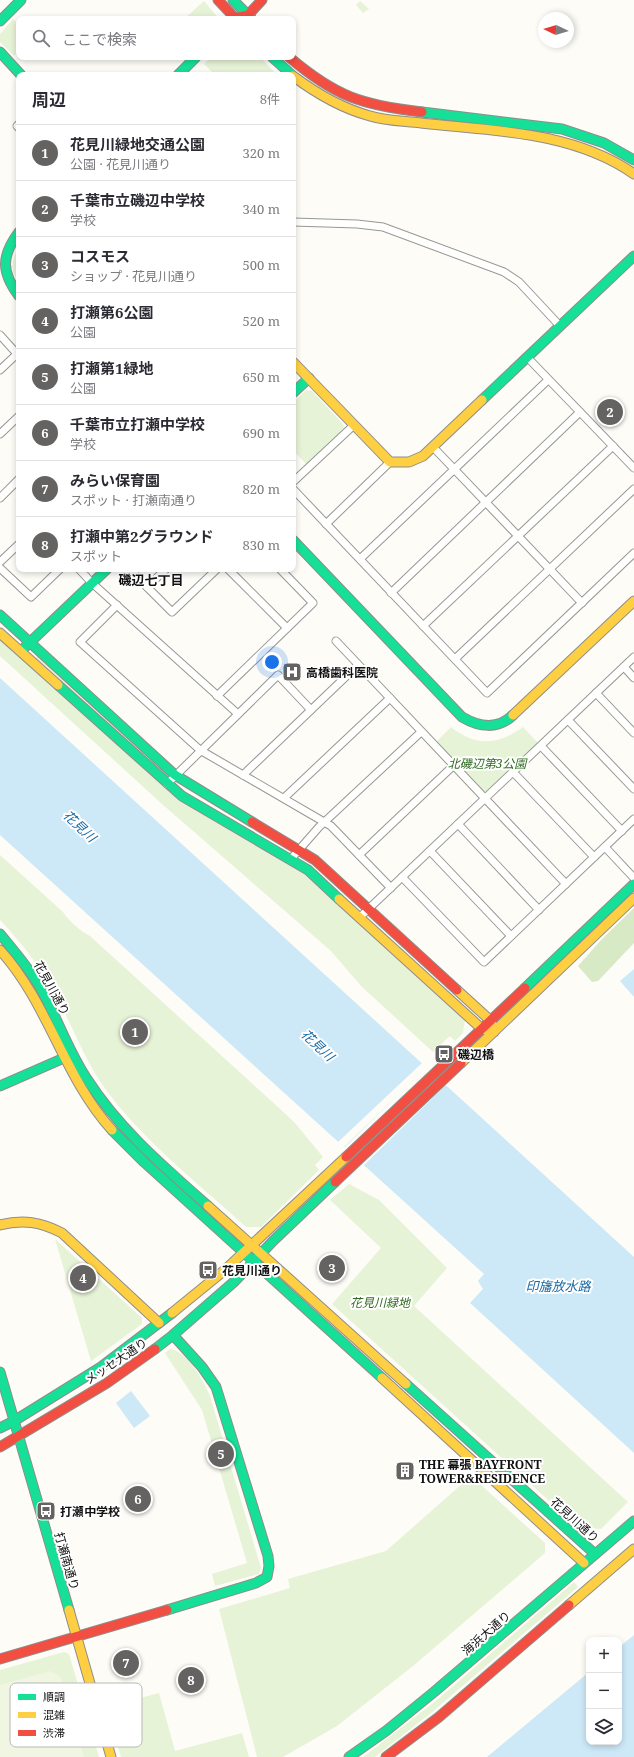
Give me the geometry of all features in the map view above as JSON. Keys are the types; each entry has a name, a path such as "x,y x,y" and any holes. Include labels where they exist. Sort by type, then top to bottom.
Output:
{"street":[{"path":"0,21 21,0"},
{"path":"218,0 232,16"},
{"path":"234,0 249,16"},
{"path":"237,16 241,8 249,0"},
{"path":"251,16 262,0"},
{"path":"0,52 18,72"},
{"path":"181,72 193,60"},
{"path":"275,60 289,72"},
{"path":"293,60 321,84 361,102 387,108 551,127 574,132 609,144 634,160"},
{"path":"296,78 314,92 337,105 372,117 550,138 592,150 617,162 634,174"},
{"path":"296,222 357,224 383,227 504,272 519,282 560,326"},
{"path":"16,235 10,241 4,255 2,268 8,285 16,293"},
{"path":"296,365 390,462 400,464 413,462 420,459 433,447 634,256"},
{"path":"0,335 16,353"},
{"path":"0,370 16,357"},
{"path":"527,357 634,468"},
{"path":"296,390 309,378"},
{"path":"360,559 548,380"},
{"path":"391,593 580,412"},
{"path":"0,434 16,419"},
{"path":"296,479 354,426"},
{"path":"423,626 613,446"},
{"path":"433,447 582,603"},
{"path":"326,524 390,462"},
{"path":"0,498 16,483"},
{"path":"455,659 634,489"},
{"path":"296,492 487,693 634,553"},
{"path":"296,543 462,717 473,724 484,726 494,726 509,719 634,600"},
{"path":"0,562 16,547"},
{"path":"0,568 32,597 57,572"},
{"path":"82,572 92,583 238,714"},
{"path":"20,652 104,572"},
{"path":"133,572 172,612 214,572"},
{"path":"147,587 163,572"},
{"path":"231,572 287,628"},
{"path":"217,696 313,603 283,572"},
{"path":"117,605 80,642 200,750 331,826 391,888"},
{"path":"0,615 175,775 191,786 299,849 320,864 491,1021 494,1032 482,1029 308,870 292,859 182,796 167,784 0,633"},
{"path":"336,641 566,884"},
{"path":"360,917 634,657"},
{"path":"243,775 358,665"},
{"path":"624,667 634,678"},
{"path":"167,784 278,675 311,710"},
{"path":"596,693 634,733"},
{"path":"284,798 390,698"},
{"path":"568,720 634,789"},
{"path":"292,859 299,849 325,822 421,732"},
{"path":"540,746 622,831"},
{"path":"359,855 453,766"},
{"path":"513,772 594,857"},
{"path":"402,877 484,962 634,819"},
{"path":"458,824 539,910"},
{"path":"605,847 634,878"},
{"path":"430,851 511,936"},
{"name":"メッセ大通り","path":"0,1428 102,1367 226,1269 491,1021 634,884"},
{"name":"メッセ大通り","path":"0,1447 107,1383 173,1335 235,1281 260,1254 634,898"},
{"name":"花見川通り","path":"0,934 13,948 40,987 86,1078 115,1118 151,1155 595,1554"},
{"name":"花見川通り","path":"0,950 31,992 78,1085 108,1126 144,1162 243,1253 584,1563"},
{"path":"0,1086 64,1058"},
{"path":"0,1225 23,1220 35,1221 62,1233 159,1323"},
{"path":"0,1659 256,1583 267,1577 269,1566 268,1556 216,1387 202,1367 173,1335"},
{"name":"打瀬南通り","path":"0,1372 90,1683"},
{"name":"海浜大通り","path":"349,1757 386,1731 434,1692 634,1521"},
{"path":"386,1757 438,1717 634,1549"},
{"name":"打瀬南通り","path":"108,1747 111,1757"}],"green space":[{"path":"204,1 216,16 187,16"},
{"path":"360,1 369,9 363,13 356,5"},
{"path":"13,19 16,22 16,54 14,56 0,42 0,34"},
{"path":"208,60 263,60 274,72 212,72 204,64"},
{"path":"16,254 16,277 13,269 13,260"},
{"path":"306,390 312,391 343,424 344,428 306,464 296,453 296,400"},
{"path":"0,637 173,795 305,875 465,1019 463,1033 455,1041 450,1036 433,1052 361,986 331,951 162,804 0,656"},
{"path":"38,655 162,770 159,770 35,658"},
{"name":"北磯辺第3公園","path":"451,727 469,738 478,741 487,741 505,737 523,727 538,743 487,792 483,791 436,742"},
{"path":"0,855 63,912 75,926 90,936 279,1108 295,1123 323,1157 315,1165 319,1170 261,1227 246,1227 190,1178 153,1143 119,1107 104,1087 90,1065 62,1006 44,975 31,956 0,920"},
{"path":"634,908 634,943 598,981 592,982 578,966 602,939"},
{"name":"花見川緑地","path":"349,1184 379,1200 447,1268 414,1306 628,1502 601,1529 579,1528 332,1304 381,1248 330,1200"},
{"path":"55,1239 142,1318 142,1324 91,1361"},
{"path":"170,1349 183,1355 189,1361 204,1383 210,1396 261,1568 259,1574 215,1586 212,1574 247,1563 202,1410 165,1353"},
{"path":"471,1476 545,1543 545,1553 413,1666 337,1726 283,1757 257,1757 219,1609 290,1588 288,1579 386,1551"},
{"path":"574,1582 578,1587 431,1713 375,1757 363,1757 437,1700"},
{"path":"64,1652 69,1654 77,1683 10,1683 10,1747 96,1747 99,1757 0,1757 0,1670"},
{"path":"50,1671 60,1676 62,1683 10,1683 10,1747 81,1747 84,1757 0,1757 0,1685"},
{"path":"159,1693 175,1751 242,1733 249,1757 121,1757 118,1747 142,1747 142,1697"}],"water":[{"name":"印旛放水路","path":"0,678 634,1257 634,1453 470,1303 483,1289 478,1281 484,1274 0,835"},
{"path":"634,969 634,997 620,981"},
{"path":"131,1391 150,1416 134,1428 116,1403"},
{"path":"634,1635 634,1757 487,1757 586,1674 586,1745 622,1745 622,1645"}],"pier":[{"name":"磯辺橋","path":"423,1062 447,1084 363,1166 343,1149 402,1091 343,1148 337,1143"}],"traffic: fast":[{"path":"0,21 21,0"},
{"path":"233,0 249,16"},
{"path":"0,52 18,72"},
{"path":"181,72 193,60"},
{"path":"275,60 289,72"},
{"path":"422,112 562,129 604,143 634,160"},
{"path":"16,236 6,256 6,272 16,292"},
{"path":"482,400 634,256"},
{"path":"296,390 309,378"},
{"path":"296,543 462,717 482,725 495,725 507,720 513,715"},
{"path":"25,647 104,572"},
{"path":"0,615 175,775 252,822"},
{"path":"58,685 182,796 308,870 339,899"},
{"path":"525,988 634,884"},
{"path":"0,934 36,980 80,1068 100,1097 113,1114 143,1147 208,1206"},
{"path":"0,1086 64,1058"},
{"path":"112,1130 144,1162 382,1378"},
{"path":"155,1349 235,1281 273,1241 335,1182"},
{"path":"0,1428 14,1421 101,1367 172,1313"},
{"path":"167,1610 256,1583 267,1577 269,1566 268,1556 216,1387 202,1367 173,1335"},
{"path":"0,1372 69,1610"},
{"path":"406,1384 595,1554"},
{"path":"349,1757 386,1731 434,1692 634,1521"}],"traffic: slow":[{"path":"296,78 330,100 359,113 376,118 532,135 585,149 610,160 634,174"},
{"path":"296,365 390,462 409,462 423,456 482,400"},
{"path":"513,715 634,601"},
{"path":"0,633 58,685"},
{"path":"461,1063 634,898"},
{"path":"339,899 482,1029 494,1032 491,1021 457,990"},
{"path":"0,950 17,971 31,993 81,1087 95,1109 112,1130"},
{"path":"172,1313 226,1269 346,1157"},
{"path":"208,1206 406,1384"},
{"path":"0,1225 16,1222 32,1223 47,1226 62,1233 159,1323"},
{"path":"382,1378 584,1563"},
{"path":"569,1605 634,1549"},
{"path":"69,1610 90,1683"},
{"path":"108,1747 111,1757"}],"traffic: jam":[{"path":"218,0 233,16"},
{"path":"244,16 248,15 262,0"},
{"path":"293,60 321,81 351,97 383,106 422,112"},
{"path":"252,822 315,860 457,990"},
{"path":"346,1157 525,988"},
{"path":"335,1182 461,1063"},
{"path":"0,1447 107,1383 155,1349"},
{"path":"386,1757 439,1717 569,1605"},
{"path":"0,1659 167,1610"}],"place":[{"name":"千葉市立磯辺中学校","path":"610,412"},
{"name":"高橋歯科医院","path":"292,672"},
{"name":"花見川緑地交通公園","path":"135,1032"},
{"name":"磯辺橋","path":"444,1054"},
{"name":"コスモス","path":"332,1268"},
{"name":"花見川通り","path":"208,1270"},
{"name":"打瀬第6公園","path":"83,1278"},
{"name":"打瀬第1緑地","path":"221,1454"},
{"name":"THE 幕張 BAYFRONT TOWER&RESIDENCE","path":"405,1471"},
{"name":"千葉市立打瀬中学校","path":"138,1499"},
{"name":"打瀬中学校","path":"46,1511"},
{"name":"みらい保育園","path":"126,1663"},
{"name":"打瀬中第2グラウンド","path":"191,1680"}],"district":[{"name":"磯辺七丁目","path":"151,580"}],"water label":[{"name":"花見川","path":"80,826"},
{"name":"花見川","path":"318,1045"}]}
